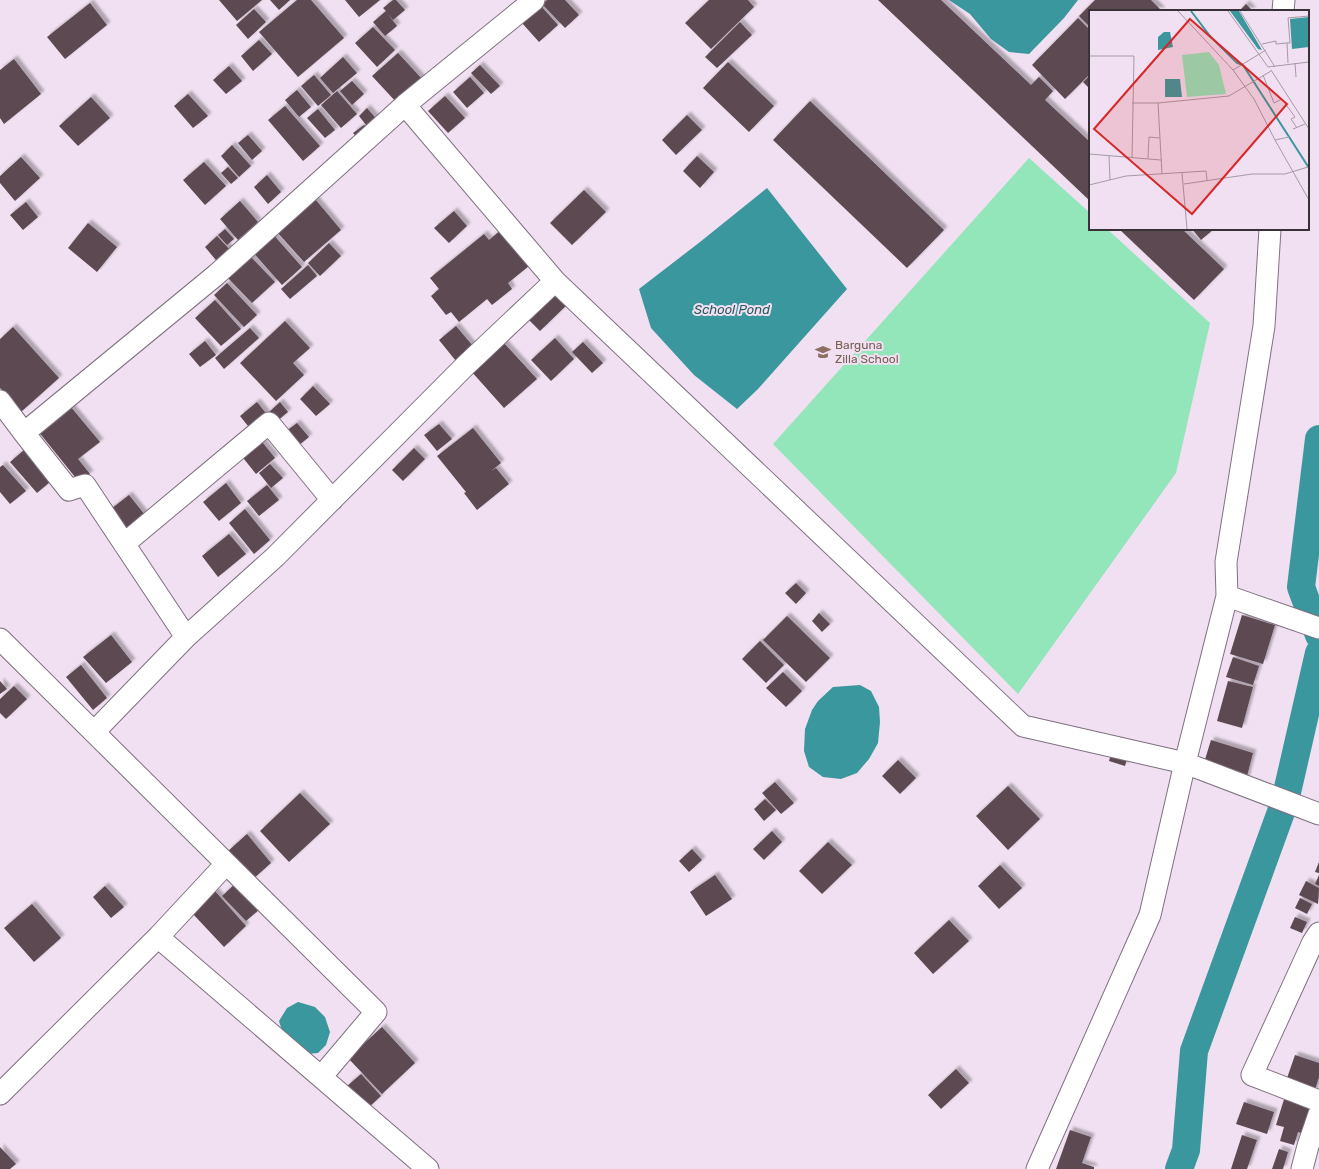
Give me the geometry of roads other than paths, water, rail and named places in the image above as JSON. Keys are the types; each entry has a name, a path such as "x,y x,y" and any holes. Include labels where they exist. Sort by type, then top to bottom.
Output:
{"street":[{"path":"24,433 216,275 405,105 534,0"},
{"path":"1283,10 1284,0"},
{"path":"405,105 554,281 1023,726 1185,763 1319,814"},
{"path":"1037,1169 1150,915 1185,763 1227,596 1226,562 1264,326 1270,230"},
{"path":"94,732 186,637 275,557 465,366 554,281"},
{"path":"0,400 69,490 85,485 186,637"},
{"path":"124,544 268,423 332,500"},
{"path":"1227,596 1319,628"},
{"path":"0,639 376,1012 320,1077"},
{"path":"0,1094 158,937 226,864"},
{"path":"1319,933 1313,942 1252,1075 1319,1101"},
{"path":"158,937 428,1169"},
{"path":"1302,1169 1319,1114"}],"water":[{"path":"949,0 1078,0 1064,18 1029,54 1009,52 991,39 970,14"},
{"name":"School Pond","path":"767,188 847,289 758,389 737,409 694,375 651,328 639,289"},
{"path":"860,685 871,691 879,707 880,722 878,743 869,759 857,773 841,779 823,777 809,767 804,751 805,729 812,710 818,701 833,687"},
{"path":"298,1002 315,1007 325,1017 330,1032 326,1045 318,1053 307,1054 283,1034 279,1021 287,1008"}],"waterway":[{"path":"1319,439 1301,587 1319,635"},
{"path":"1179,1169 1186,1150 1194,1051 1285,801 1319,653"}],"place":[{"name":"Barguna Zilla School","path":"823,352"}]}
